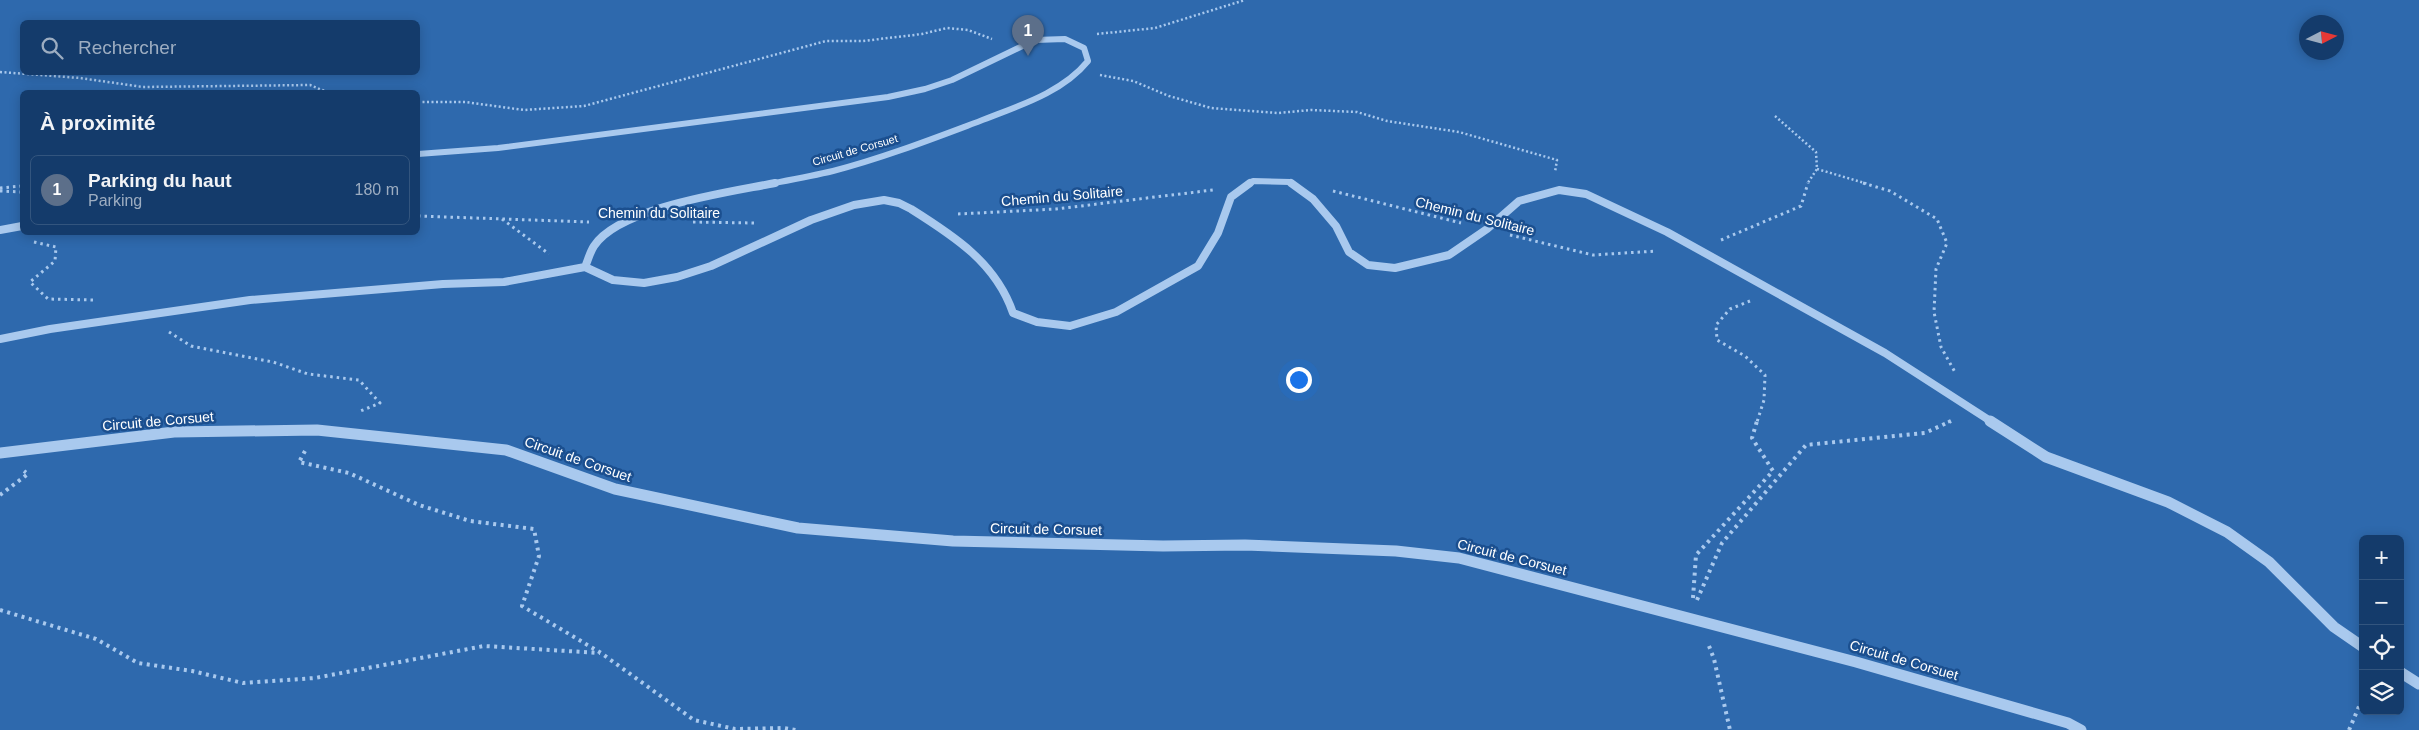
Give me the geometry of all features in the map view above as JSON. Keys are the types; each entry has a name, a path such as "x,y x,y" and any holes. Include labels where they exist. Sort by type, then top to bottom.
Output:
{"lane":[{"path":"420,154 498,148 888,97 925,89 952,80 1034,40 1064,39 1084,48 1088,61 1079,72"},
{"name":"Circuit de Corsuet","path":"585,267 594,245 618,224 670,205 833,171 927,141 1013,108 1055,89 1079,72"},
{"path":"0,339 50,329 250,300 443,284 504,282 585,267 598,277 617,283 644,284 670,280 761,244 800,223 867,200 898,203 954,238 989,265 1010,299 1013,313 1037,322 1070,326 1116,312 1198,266 1218,233 1231,197 1253,181 1290,182 1313,199 1330,219 1349,252 1368,265 1395,268 1449,255 1487,229 1520,201 1560,190 1586,194 1667,232 1771,292 1885,353 2046,456 2168,502 2227,532 2270,562 2334,627 2359,644"},
{"path":"0,230 20,226"},
{"name":"Circuit de Corsuet","path":"0,453 174,432 317,430 506,450 616,489 798,528 953,541 1163,546 1245,545 1396,551 1459,558 1884,670 2068,723 2081,730"},
{"path":"2404,675 2419,684"}],"path":[{"path":"1129,29 1155,28 1245,0"},
{"path":"420,102 465,102 524,110 584,106 622,98 811,44 826,41 863,41 922,34 946,28 968,30 1020,46"},
{"path":"0,72 20,74"},
{"path":"1079,72 1133,82 1169,96 1211,108 1278,114 1311,110 1357,112 1387,121 1459,132 1557,160 1553,182 1560,190"},
{"path":"40,75 80,78 143,87 170,88 253,84 310,85 322,90"},
{"path":"1695,248 1744,232 1801,206 1805,188 1817,169 1816,152 1775,116"},
{"path":"1817,169 1890,191 1937,219 1947,243 1936,269 1934,312 1941,347 1958,378"},
{"path":"0,189 20,186"},
{"path":"0,189 20,192"},
{"name":"Chemin du Solitaire","path":"921,216 1056,209 1220,189"},
{"name":"Chemin du Solitaire","path":"1327,190 1593,255 1658,251"},
{"name":"Chemin du Solitaire","path":"420,216 618,224"},
{"path":"500,218 551,256 585,267"},
{"name":"Chemin du Solitaire","path":"688,222 756,224"},
{"path":"13,227 7,236 56,247 55,261 30,282 48,299 104,300"},
{"path":"1693,600 1696,555 1773,472 1752,438 1764,400 1765,375 1745,356 1717,340 1716,325 1730,309 1771,292"},
{"path":"1693,609 1722,544 1806,445 1925,433 1976,410"},
{"path":"418,505 470,521 534,529 539,556 522,606 601,653 694,720 735,729 784,728 796,730"},
{"path":"0,610 96,639 138,663 192,671 243,683 315,678 484,646 601,653"},
{"path":"1698,621 1714,659 1730,730"},
{"path":"2349,730 2359,706"}],"shaded area":[{"path":"0,0 2419,0 2419,730 0,730"}],"place":[{"name":"Parking du haut","path":"1028,56"}]}
